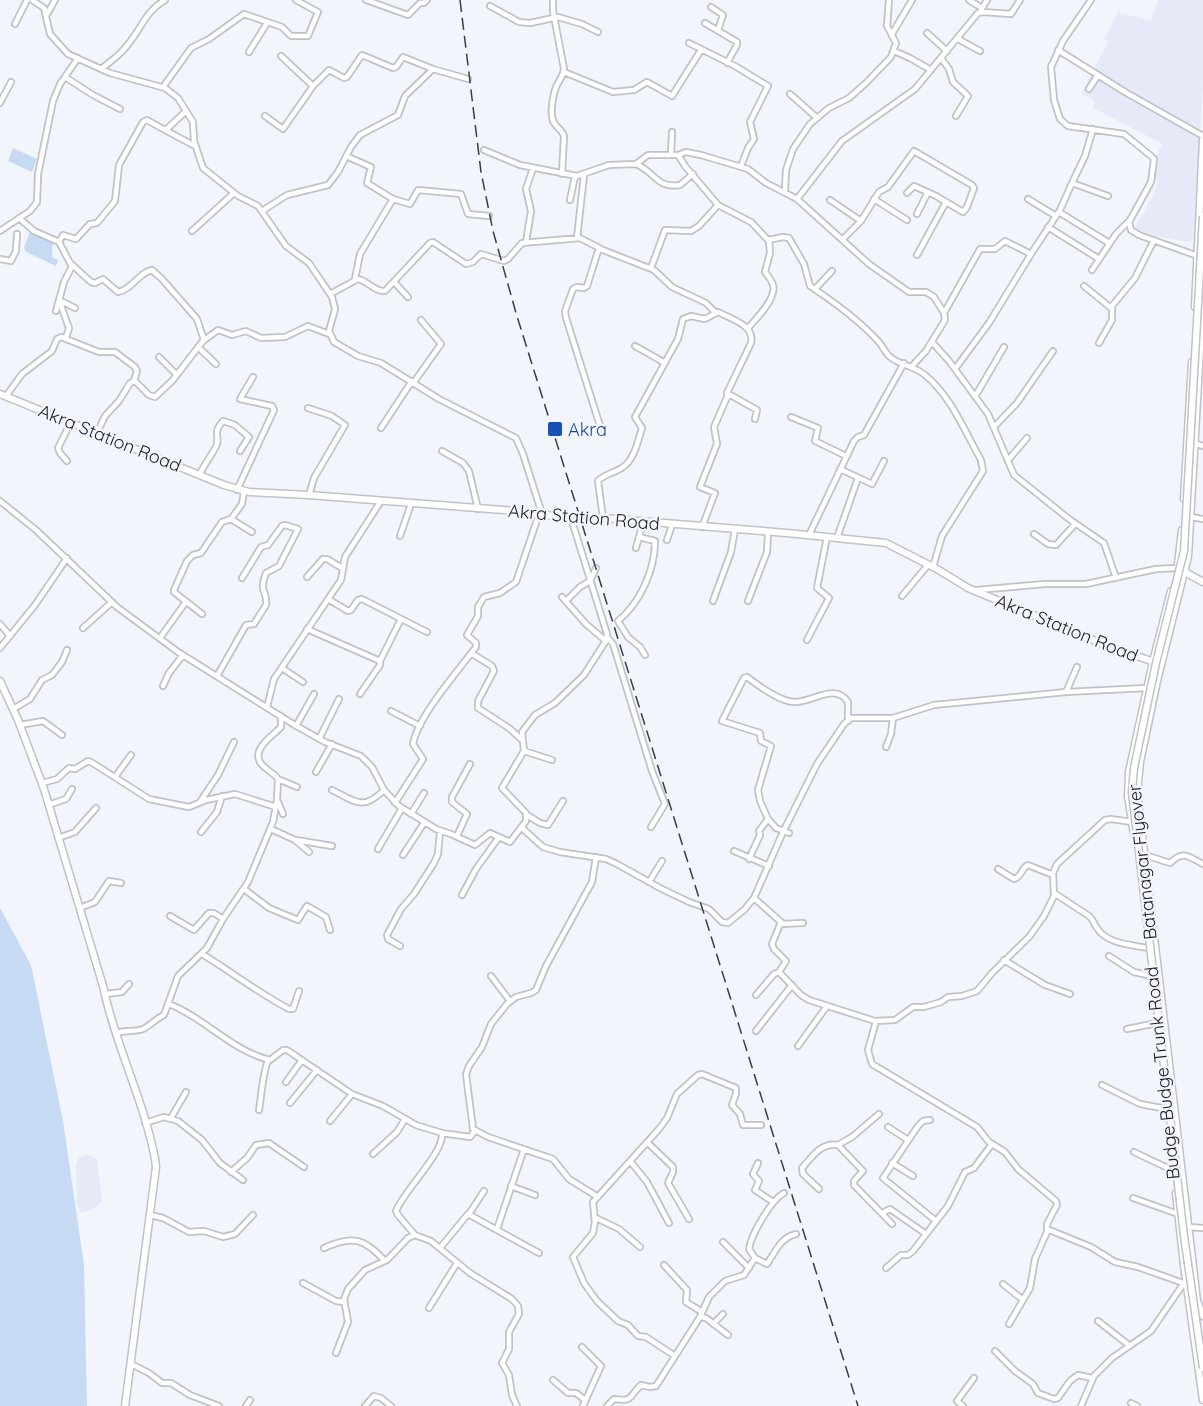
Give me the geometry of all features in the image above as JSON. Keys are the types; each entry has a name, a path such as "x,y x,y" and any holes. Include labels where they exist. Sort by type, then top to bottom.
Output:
{"street":[{"path":"15,24 27,0"},
{"path":"32,0 44,8 52,38 63,50 110,73 163,87 178,98 194,126 195,146 203,168 234,193 258,206 286,246 309,263 330,294 335,304 329,334"},
{"path":"46,16 55,0"},
{"path":"101,69 121,53 148,13 165,0"},
{"path":"163,87 191,48 209,39 244,14 282,27 291,36 310,35 318,12 296,0"},
{"path":"366,0 408,15 420,3 427,0"},
{"path":"553,0 564,72 555,89 553,118 564,136 562,174"},
{"path":"785,191 786,170 793,149 816,117 852,95 891,57 896,43 887,22 889,0"},
{"path":"892,34 912,0"},
{"path":"969,0 981,10 1011,14 1020,0"},
{"path":"797,199 842,141 922,82 987,0"},
{"path":"1091,0 1058,51 1051,67 1054,100 1060,119 1068,126 1124,134 1154,159 1151,182 1130,220 1109,243 1092,270"},
{"path":"490,6 519,22 554,17 573,20 598,32"},
{"path":"711,7 723,15 718,30"},
{"path":"249,52 267,23"},
{"path":"705,23 734,39 738,44 727,63"},
{"path":"927,33 947,51"},
{"path":"957,39 980,51"},
{"path":"689,43 768,86 750,122 754,139 741,166"},
{"path":"564,72 608,92 630,91 647,82 672,96 701,50"},
{"path":"894,51 931,70"},
{"path":"1058,51 1203,138"},
{"path":"265,117 283,129 314,86 330,70 345,78 362,55 393,68 403,57 468,79"},
{"path":"281,56 314,86"},
{"path":"0,231 30,211 37,202 38,174 57,90 78,58"},
{"path":"941,58 949,69 953,82 968,96 957,116"},
{"path":"262,211 287,195 328,186 360,135 398,115 405,96 434,69"},
{"path":"1089,89 1098,75"},
{"path":"65,77 120,109"},
{"path":"0,103 11,82"},
{"path":"790,94 816,117"},
{"path":"165,130 186,111"},
{"path":"59,242 64,235 76,239 90,224 97,223 114,204 117,195 118,165 143,122 147,120 195,146"},
{"path":"955,369 989,323 1058,214 1085,156 1093,129"},
{"path":"670,154 672,132"},
{"name":"Budge Budge Trunk Road","path":"1203,138 1200,257 1183,528 1178,568 1153,662 1128,783 1152,976 1185,1284 1203,1400"},
{"path":"484,150 511,162 575,176 584,175 609,165 636,164 645,168 664,184 680,185 693,174"},
{"path":"843,238 861,221 879,192 888,187 914,151 973,187 964,211 914,186 908,193"},
{"path":"636,164 644,156 690,153 753,171 766,183 797,199 843,238 869,264 909,292 923,291 931,294 944,313 945,320 932,342 912,366"},
{"path":"678,155 718,205 751,222 769,240 770,253 765,272 773,283 774,291 764,309 748,328"},
{"path":"346,156 371,167 367,183 393,199 410,204 418,190 461,194 468,214 489,216"},
{"path":"526,242 531,212 526,189 533,168"},
{"path":"577,238 584,175"},
{"path":"570,200 575,176"},
{"path":"1072,183 1108,196"},
{"path":"917,213 928,192"},
{"path":"192,231 234,193"},
{"path":"355,279 360,254 393,199"},
{"path":"874,199 907,220"},
{"path":"1028,199 1109,243"},
{"path":"830,200 861,221"},
{"path":"917,255 946,202"},
{"path":"651,268 665,230 691,231 699,226 718,205"},
{"name":"Batanagar Flyover","path":"1203,216 1184,551 1138,750 1132,792 1184,1236 1203,1368"},
{"path":"19,218 34,231 59,242 72,266 91,282 103,279 118,292 129,287 146,271 152,270 196,319 204,340"},
{"path":"1130,220 1131,230 1139,235 1200,257"},
{"path":"1048,227 1099,259"},
{"path":"0,260 11,261 16,254 17,234"},
{"path":"330,294 355,279 367,282 382,292 433,242 466,264 473,262 481,254 504,261 522,243 526,242 577,238 651,268 672,287 706,303 715,312 748,328 752,333 751,343 714,427 717,444 699,487 715,493 702,527"},
{"path":"769,240 789,238 804,264 807,282 815,290 837,303 857,321 879,341 889,356 912,366 931,380 945,398 981,460 984,469 942,536 930,566 902,596"},
{"path":"944,313 981,249 995,249 1005,240 1031,254"},
{"path":"1099,343 1112,320 1111,308 1135,278 1154,240"},
{"path":"599,248 587,286 573,289 565,310 601,429"},
{"path":"56,310 64,282 72,266"},
{"path":"815,290 832,271"},
{"path":"394,282 408,297"},
{"path":"1084,286 1111,308"},
{"name":"Budge Budge Trunk Road","path":"1203,296 1200,384 1185,571 1156,684 1137,782 1197,1301 1203,1316"},
{"path":"59,300 75,308"},
{"path":"3,395 22,374 52,351 59,337 66,338 69,328 59,300"},
{"path":"603,518 598,481 624,467 634,452 642,428 635,417 678,339 683,319 691,316 705,319 715,312"},
{"path":"381,428 441,344 421,320"},
{"path":"134,381 153,397 167,387 204,340 220,330 232,334 246,331 261,338 285,337 308,326 329,334 334,342 358,356 381,363 439,399 516,438 523,454 540,514 516,582 500,593 484,597 478,607 478,616 467,635 477,645 457,670 420,726 413,744 423,759 395,803"},
{"path":"64,337 99,352 115,352 137,370 134,381 124,389 96,433"},
{"path":"932,342 976,395 994,427 1017,478 1075,524 1104,543 1116,578"},
{"path":"635,346 665,363"},
{"path":"198,347 216,364"},
{"path":"976,395 1004,347"},
{"path":"994,427 1017,403 1053,351"},
{"path":"159,357 177,375"},
{"path":"809,535 846,456 856,438 864,435 904,363"},
{"path":"202,614 185,603 174,590 187,561 193,555 201,553 222,522 231,519 242,504 241,490 274,410 272,406 240,399 253,377"},
{"name":"Akra Station Road","path":"3,395 241,490 886,543 974,591 1115,649 1161,664"},
{"path":"728,395 756,410 755,419"},
{"path":"308,408 332,416 345,425 314,478 309,495"},
{"path":"792,417 818,428 815,441 818,444 846,456"},
{"path":"200,474 217,444 217,431 223,421 235,425 249,437 240,451"},
{"path":"67,461 58,448 71,422"},
{"path":"1009,459 1027,438"},
{"path":"1194,443 1203,446"},
{"path":"442,451 463,463 469,471 478,509"},
{"path":"840,470 872,484 884,461"},
{"path":"837,538 858,478"},
{"path":"0,501 66,558 112,602 183,655 296,726 366,760 384,790 395,803 424,823 475,845 488,833 510,842 522,828 527,815"},
{"path":"267,706 274,680 343,577 342,568 345,557 381,501"},
{"path":"399,536 411,504"},
{"path":"1191,517 1203,519"},
{"path":"563,801 548,825 527,815 502,788 524,751 522,732 535,715 555,703 584,675 607,639 571,518"},
{"path":"231,519 252,532"},
{"path":"636,548 643,522"},
{"path":"1034,534 1048,544 1056,545 1075,524"},
{"path":"217,676 246,626 254,624 266,605 261,587 266,573 279,566 298,529 285,525 279,528 268,545 261,547 242,578"},
{"path":"667,540 672,525"},
{"path":"713,601 731,552 735,529"},
{"path":"748,601 767,552 768,532"},
{"path":"639,537 655,541 651,566 633,608 618,621 628,637 640,647 645,655"},
{"path":"807,640 829,598 817,588 826,537"},
{"path":"0,648 35,605 66,558"},
{"path":"307,577 322,559 327,559 342,568"},
{"path":"596,568 590,581 564,599 586,624 613,644 652,771 665,804 651,827"},
{"path":"974,591 1045,584 1086,584 1156,568 1178,568 1203,582"},
{"path":"328,599 348,611 358,600 362,599 427,632"},
{"path":"83,628 112,602"},
{"path":"160,638 185,603"},
{"path":"360,694 380,665 401,620"},
{"path":"0,624 10,636"},
{"path":"307,629 380,661"},
{"path":"13,709 30,699 42,680 52,675 62,662 67,650"},
{"path":"471,653 492,666 494,671 478,701 478,708 509,728 523,741"},
{"path":"163,686 171,670 183,655"},
{"path":"1066,692 1077,667"},
{"path":"282,668 303,682"},
{"path":"789,833 768,819 760,801 758,790 771,746 761,741 760,733 722,721 744,678 747,677 769,692 794,702 829,693 842,696 848,702 848,721"},
{"path":"0,681 42,783 112,1023 145,1123 156,1167 125,1406"},
{"path":"522,828 543,847 596,857 617,864 688,902 709,909 725,924 734,920 754,898 783,831 822,756 848,721 856,717 893,718 934,705 1156,684"},
{"path":"296,726 314,694"},
{"path":"319,739 339,699"},
{"path":"391,711 420,726"},
{"path":"281,716 281,727 265,742 259,755 260,762 278,778 297,787"},
{"path":"886,747 891,734 893,718"},
{"path":"20,725 43,721 62,735"},
{"path":"200,802 218,775 234,742"},
{"path":"316,772 333,744"},
{"path":"524,751 552,760"},
{"path":"115,777 131,755"},
{"path":"42,783 56,780 69,768 75,769 88,761 149,799 191,807 200,802 235,794 276,807"},
{"path":"456,836 467,814 452,802 452,797 470,764"},
{"path":"117,1033 144,1029 153,1020 164,1015 178,976 202,954 244,890 271,829 277,801 278,778"},
{"path":"48,805 66,799 72,789"},
{"path":"332,790 356,802 368,802 374,800 384,790"},
{"path":"411,814 424,793"},
{"path":"201,832 217,812 222,796"},
{"path":"277,801 283,814"},
{"path":"58,838 75,832 96,808"},
{"path":"378,849 402,808"},
{"path":"750,859 760,835 759,831 768,819"},
{"path":"779,972 805,998 876,1021 898,1019 913,1007 924,1007 941,1002 948,997 962,996 977,991 1004,960 1029,937 1044,916 1054,893 1053,875 1057,864 1101,822 1111,819 1132,822"},
{"path":"403,855 424,823"},
{"path":"271,829 295,840 332,846"},
{"path":"400,946 388,939 387,935 401,909 414,894 434,863 438,854 440,831"},
{"path":"462,895 476,869 499,837"},
{"path":"295,840 309,852"},
{"path":"734,851 769,866"},
{"path":"1145,855 1170,863 1179,855 1184,855 1203,864"},
{"path":"596,857 592,882 546,966 536,990 510,1001 491,1024 482,1047 467,1071 472,1128 475,1131 553,1159 571,1181 598,1197"},
{"path":"650,882 662,861"},
{"path":"998,869 1014,879 1020,876 1025,866 1028,865 1053,875"},
{"path":"80,908 95,902 109,881 121,883"},
{"path":"244,890 269,908 298,920 307,906 326,917 330,930"},
{"path":"1054,893 1089,916 1097,929 1112,940 1148,948"},
{"path":"754,898 781,924 803,923"},
{"path":"170,916 194,930 209,913 224,919"},
{"path":"756,995 785,963 785,958 774,949 772,944 781,924"},
{"path":"202,954 226,968 259,993 289,1009 293,1009 299,991"},
{"path":"1109,956 1134,972 1152,976"},
{"path":"1004,960 1045,985 1070,994"},
{"path":"490,976 510,1001"},
{"path":"105,994 122,992 129,984"},
{"path":"756,1031 792,985"},
{"path":"169,1004 188,1012 245,1050 268,1060 285,1050 352,1094 383,1106 421,1127 470,1137 475,1131"},
{"path":"798,1046 827,1006"},
{"path":"876,1021 868,1050 872,1064 976,1127 992,1144 1005,1152 1018,1169 1056,1201 1057,1205 1047,1224 1037,1253 1031,1283 1009,1324"},
{"path":"1127,1029 1157,1023"},
{"path":"259,1110 262,1077 268,1060"},
{"path":"286,1082 302,1060"},
{"path":"290,1103 317,1071"},
{"path":"675,1356 646,1337 638,1336 628,1325 618,1321 602,1307 584,1282 573,1257 593,1233 592,1205 667,1118 677,1094 700,1074 736,1088 732,1105 740,1114 743,1125 761,1125"},
{"path":"1102,1085 1140,1104 1167,1109"},
{"path":"171,1118 186,1092"},
{"path":"330,1121 352,1094"},
{"path":"819,1189 803,1174 801,1168 822,1147 838,1145 852,1137 879,1114"},
{"path":"145,1123 171,1118 202,1140 213,1156 243,1180"},
{"path":"373,1154 397,1132 405,1119"},
{"path":"930,1120 920,1124 892,1163 884,1180 936,1221"},
{"path":"888,1127 908,1140"},
{"path":"442,1133 437,1151 417,1177 396,1211 415,1235 431,1241 457,1263 512,1299 518,1306 519,1314 509,1332 509,1349 502,1363 509,1375 512,1395 517,1406"},
{"path":"647,1142 673,1167 668,1183 689,1219"},
{"path":"231,1172 247,1158 256,1145 269,1143 304,1167"},
{"path":"886,1268 901,1255 910,1254 953,1197 965,1172 974,1168 992,1144"},
{"path":"838,1145 863,1171 854,1181 854,1185 892,1224"},
{"path":"497,1229 524,1149"},
{"path":"1134,1152 1174,1171"},
{"path":"630,1161 647,1182 669,1223"},
{"path":"758,1163 753,1174 759,1181 755,1190 773,1202"},
{"path":"892,1163 913,1176"},
{"path":"512,1186 535,1195"},
{"path":"440,1248 469,1214 484,1191"},
{"path":"784,1193 773,1202 749,1250 755,1258 767,1264 780,1244 788,1236 796,1234"},
{"path":"1132,1198 1178,1214"},
{"path":"882,1213 890,1209 926,1234"},
{"path":"469,1214 539,1253"},
{"path":"150,1215 164,1218 189,1232 204,1231 223,1237 235,1234 253,1215"},
{"path":"594,1217 619,1229 640,1246"},
{"path":"1188,1227 1203,1228"},
{"path":"1047,1229 1091,1247 1115,1262 1138,1267 1185,1284 1195,1283"},
{"path":"336,1353 348,1322 344,1296 348,1289 365,1270 385,1262 408,1238 415,1235"},
{"path":"324,1248 344,1240 354,1240 372,1247 385,1262"},
{"path":"723,1242 749,1268"},
{"path":"607,1406 614,1399 622,1401 629,1399 641,1385 656,1386 701,1315 707,1299 723,1282 744,1275 755,1258"},
{"path":"429,1308 457,1263"},
{"path":"664,1265 687,1290 686,1302 728,1335"},
{"path":"303,1283 331,1299 344,1302"},
{"path":"1003,1284 1023,1300"},
{"path":"1081,1406 1092,1378 1112,1358 1151,1331 1185,1284"},
{"path":"713,1324 723,1314"},
{"path":"1098,1321 1130,1346"},
{"path":"582,1347 601,1366 583,1406"},
{"path":"995,1351 1015,1371 1033,1384 1038,1393 1054,1399 1058,1398 1070,1380 1078,1375 1092,1378"},
{"path":"131,1364 162,1383 171,1383 190,1395 219,1406"},
{"path":"963,1406 955,1404 974,1378"},
{"path":"553,1380 568,1393 576,1393 585,1400"},
{"path":"364,1406 374,1396 381,1398 391,1406"},
{"path":"246,1406 250,1400"},
{"path":"1131,1403 1137,1406"}],"shaded area":[{"path":"1158,0 1203,0 1200,137 1193,240 1188,242 1150,235 1135,228 1154,194 1157,182 1150,165 1163,144 1093,108 1095,101 1081,93 1108,42 1104,39 1118,12 1151,21"},
{"path":"85,1155 97,1160 102,1201 95,1208 81,1213 77,1205 76,1165 79,1157"}],"water":[{"path":"13,148 37,159 32,172 8,161"},
{"path":"30,232 53,241 52,257 58,260 56,266 26,252 24,247"},
{"path":"0,908 31,965 63,1121 84,1265 87,1406 0,1406"}],"railway":[{"path":"460,0 481,172 493,231 516,313 858,1406"}],"place":[{"name":"Akra","path":"555,429"}]}
